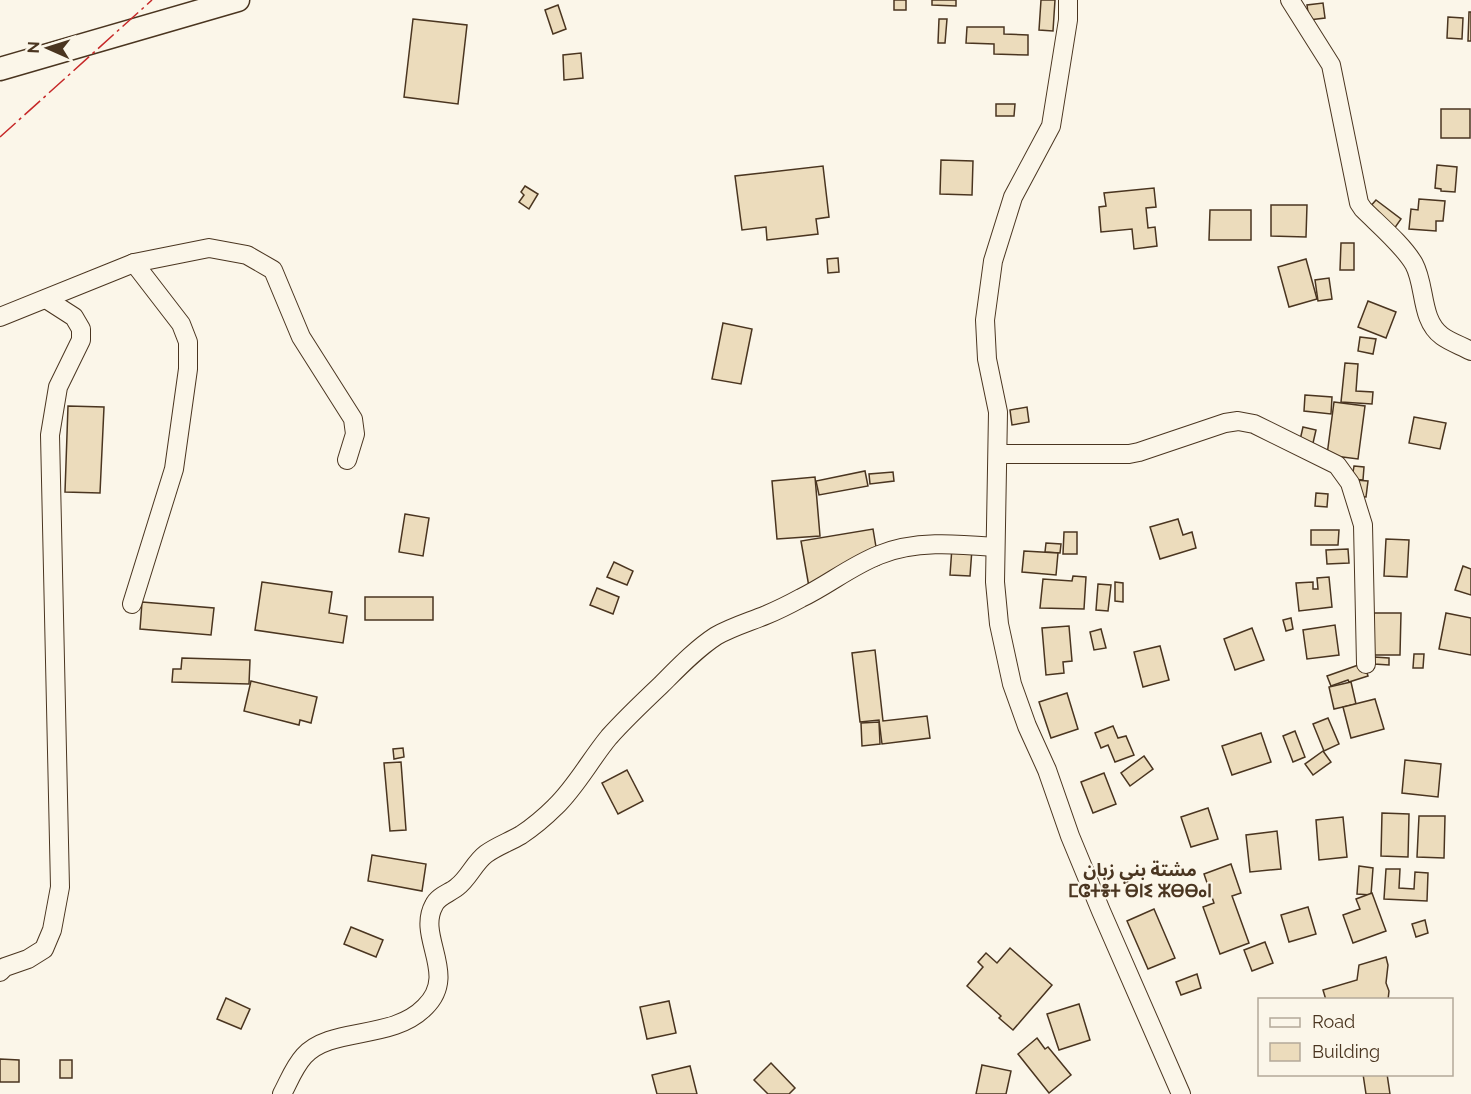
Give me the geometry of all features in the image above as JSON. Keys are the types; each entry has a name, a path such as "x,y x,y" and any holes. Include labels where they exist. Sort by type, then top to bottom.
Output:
{"main road":[{"path":"0,69 237,0"}],"street":[{"path":"1068,0 1068,20 1051,126 1013,197 993,261 985,320 987,359 998,412 995,582 999,624 1012,684 1027,726 1047,770 1070,836 1101,911 1181,1094"},
{"path":"1290,0 1331,65 1359,203 1408,254 1419,276 1427,315 1434,328 1442,336 1471,351"},
{"path":"0,317 134,262 209,248 247,255 273,270 302,337 353,419 355,434 347,460"},
{"path":"132,604 174,469 188,369 188,342 181,324 134,262"},
{"path":"0,972 5,967 28,959 44,949 52,930 60,887 50,435 58,387 81,340 81,329 74,317 46,299"},
{"path":"998,454 1129,454 1225,423 1238,421 1254,424 1337,465 1350,483 1363,525 1366,664"},
{"path":"282,1094 296,1067 306,1054 320,1045 335,1039 388,1029 409,1020 426,1006 437,990 439,979 430,923 434,905 458,887 483,856 520,836 555,808 608,738 704,645 742,623 767,615 805,596 879,555 906,547 965,544 995,547"}],"building":[{"path":"894,0 906,0 906,10 894,10"},
{"path":"932,0 956,0 956,6 932,5"},
{"path":"1041,0 1055,0 1053,31 1039,30"},
{"path":"1323,3 1325,18 1309,20 1307,5"},
{"path":"558,5 566,29 553,34 545,10"},
{"path":"1469,12 1471,12 1471,41 1468,41"},
{"path":"1448,17 1463,18 1462,39 1447,38"},
{"path":"413,19 467,25 458,104 404,97"},
{"path":"939,19 947,19 945,43 938,43"},
{"path":"967,27 1004,27 1004,34 1028,35 1028,55 994,54 994,44 966,43"},
{"path":"581,53 583,78 564,80 563,55"},
{"path":"996,104 1015,104 1014,116 996,116"},
{"path":"1441,109 1470,109 1470,138 1441,138"},
{"path":"941,160 973,161 972,195 940,194"},
{"path":"1437,165 1457,167 1455,192 1435,188"},
{"path":"823,166 829,217 816,219 818,234 767,240 766,227 742,230 735,176"},
{"path":"525,186 538,194 529,209 519,202 524,195 521,192"},
{"path":"1154,188 1156,207 1146,208 1148,228 1155,227 1157,246 1134,249 1132,229 1101,232 1099,207 1106,206 1104,193"},
{"path":"1419,199 1445,201 1443,221 1436,221 1436,231 1409,229 1411,209 1418,210"},
{"path":"1376,200 1401,219 1394,229 1368,209"},
{"path":"1271,205 1307,205 1306,237 1271,236"},
{"path":"1210,210 1251,210 1251,240 1209,240"},
{"path":"1341,243 1354,243 1354,270 1340,270"},
{"path":"838,258 839,272 828,273 827,259"},
{"path":"1306,259 1317,299 1289,307 1278,267"},
{"path":"1329,278 1332,299 1318,301 1315,280"},
{"path":"1368,301 1396,312 1386,338 1358,327"},
{"path":"723,323 752,329 741,384 712,379"},
{"path":"1360,337 1376,339 1373,354 1358,351"},
{"path":"1345,363 1358,364 1356,391 1373,392 1372,404 1341,402"},
{"path":"1305,395 1332,397 1331,414 1304,411"},
{"path":"1334,402 1365,406 1358,459 1327,455"},
{"path":"68,406 104,407 100,493 65,492"},
{"path":"1027,407 1029,422 1012,425 1010,410"},
{"path":"1414,417 1446,423 1440,449 1409,443"},
{"path":"1303,427 1316,430 1313,443 1300,440"},
{"path":"1354,466 1364,467 1363,480 1352,479"},
{"path":"865,471 868,486 819,495 816,481"},
{"path":"893,472 894,481 870,484 869,474"},
{"path":"815,477 820,536 777,539 772,481"},
{"path":"1355,480 1368,481 1366,497 1354,496"},
{"path":"1316,493 1328,494 1327,507 1315,506"},
{"path":"405,514 429,518 423,556 399,552"},
{"path":"1178,519 1183,535 1192,532 1196,548 1160,559 1150,527"},
{"path":"873,529 879,565 809,587 801,541"},
{"path":"1311,530 1339,530 1338,545 1311,545"},
{"path":"1064,532 1077,532 1077,554 1063,554"},
{"path":"1386,539 1409,540 1407,577 1384,576"},
{"path":"1046,543 1061,544 1060,553 1045,552"},
{"path":"952,547 972,549 970,576 950,575"},
{"path":"1348,549 1349,563 1327,564 1326,550"},
{"path":"1024,551 1058,553 1056,575 1022,572"},
{"path":"614,562 633,571 627,585 607,577"},
{"path":"1463,566 1471,569 1471,595 1455,590"},
{"path":"1073,576 1086,577 1084,609 1040,608 1043,579 1072,581"},
{"path":"1329,577 1332,607 1299,611 1296,583 1313,582 1313,589 1318,589 1317,578"},
{"path":"262,582 332,592 329,613 347,616 343,643 255,630"},
{"path":"1115,582 1123,583 1123,602 1115,601"},
{"path":"1098,584 1111,585 1108,611 1096,610"},
{"path":"597,588 619,597 613,614 590,605"},
{"path":"365,597 433,597 433,620 365,620"},
{"path":"142,602 214,608 211,635 140,629"},
{"path":"1374,613 1401,613 1400,655 1374,655"},
{"path":"1446,613 1471,618 1471,655 1439,649"},
{"path":"1291,618 1293,629 1286,631 1283,620"},
{"path":"1335,625 1339,655 1307,659 1303,630"},
{"path":"1069,626 1072,661 1063,662 1064,673 1046,675 1042,628"},
{"path":"1252,628 1264,660 1235,670 1224,639"},
{"path":"1101,629 1106,648 1094,650 1090,632"},
{"path":"1160,646 1169,680 1143,687 1134,652"},
{"path":"875,650 883,721 927,716 930,738 882,744 879,720 860,722 852,653"},
{"path":"1414,654 1424,654 1423,668 1413,668"},
{"path":"1374,657 1389,658 1389,665 1374,664"},
{"path":"182,658 250,660 249,684 172,682 173,669 181,669"},
{"path":"1364,663 1368,676 1331,686 1327,676"},
{"path":"251,681 317,697 311,723 300,720 299,725 244,711"},
{"path":"1351,682 1356,704 1334,709 1329,687"},
{"path":"1067,693 1078,729 1051,738 1039,702"},
{"path":"1375,699 1384,729 1351,738 1343,707"},
{"path":"1328,718 1339,744 1324,751 1313,724"},
{"path":"879,722 880,744 862,746 861,723"},
{"path":"1113,726 1118,738 1126,736 1134,755 1115,762 1108,745 1101,748 1095,733"},
{"path":"1295,731 1305,757 1293,762 1283,736"},
{"path":"1261,733 1271,762 1232,775 1222,746"},
{"path":"403,748 404,757 394,759 393,749"},
{"path":"1323,751 1331,762 1313,775 1305,764"},
{"path":"1144,756 1153,769 1130,786 1121,773"},
{"path":"1405,760 1441,764 1438,797 1402,793"},
{"path":"401,762 406,830 390,831 384,763"},
{"path":"627,770 643,801 618,814 602,783"},
{"path":"1104,773 1116,804 1093,813 1081,782"},
{"path":"1208,808 1218,839 1191,847 1181,817"},
{"path":"1382,813 1409,814 1408,857 1381,856"},
{"path":"1419,816 1445,816 1444,858 1417,857"},
{"path":"1343,817 1347,857 1319,860 1316,820"},
{"path":"1277,831 1281,869 1250,872 1246,835"},
{"path":"372,855 426,864 422,891 368,881"},
{"path":"1231,864 1241,893 1232,896 1249,943 1220,954 1203,907 1214,903 1204,874"},
{"path":"1359,866 1373,868 1371,895 1357,894"},
{"path":"1386,869 1400,869 1399,888 1414,889 1415,872 1428,873 1427,901 1384,899"},
{"path":"1372,893 1386,931 1353,943 1343,915 1360,909 1356,899"},
{"path":"1308,907 1316,934 1289,942 1281,915"},
{"path":"1154,909 1175,958 1148,969 1127,921"},
{"path":"1425,920 1428,933 1416,937 1412,924"},
{"path":"351,927 383,940 376,957 344,944"},
{"path":"1265,942 1273,963 1252,971 1244,950"},
{"path":"1010,948 1052,985 1013,1030 999,1018 1001,1016 967,986 983,967 978,962 986,953 997,963"},
{"path":"1386,957 1388,998 1325,998 1323,990 1357,980 1359,965"},
{"path":"1197,974 1201,988 1181,995 1176,982"},
{"path":"226,998 250,1009 241,1029 217,1019"},
{"path":"669,1001 676,1033 647,1039 640,1007"},
{"path":"1079,1004 1090,1040 1059,1050 1047,1014"},
{"path":"1037,1038 1045,1049 1048,1047 1071,1075 1049,1093 1018,1054"},
{"path":"0,1059 19,1060 19,1082 0,1082"},
{"path":"60,1060 72,1060 72,1078 60,1078"},
{"path":"771,1063 795,1088 789,1094 768,1094 754,1080"},
{"path":"982,1065 1011,1071 1006,1094 976,1094"},
{"path":"690,1066 697,1094 657,1094 652,1075"},
{"path":"1363,1076 1387,1076 1390,1094 1366,1094"}],"power":[{"path":"0,137 152,0"}],"district":[{"name":"مشتة بني زبان ⵎⵛⵜⴻⵜ ⴱⵏⵉ ⵣⴱⴱⴰⵏ","path":"1140,879"}]}
